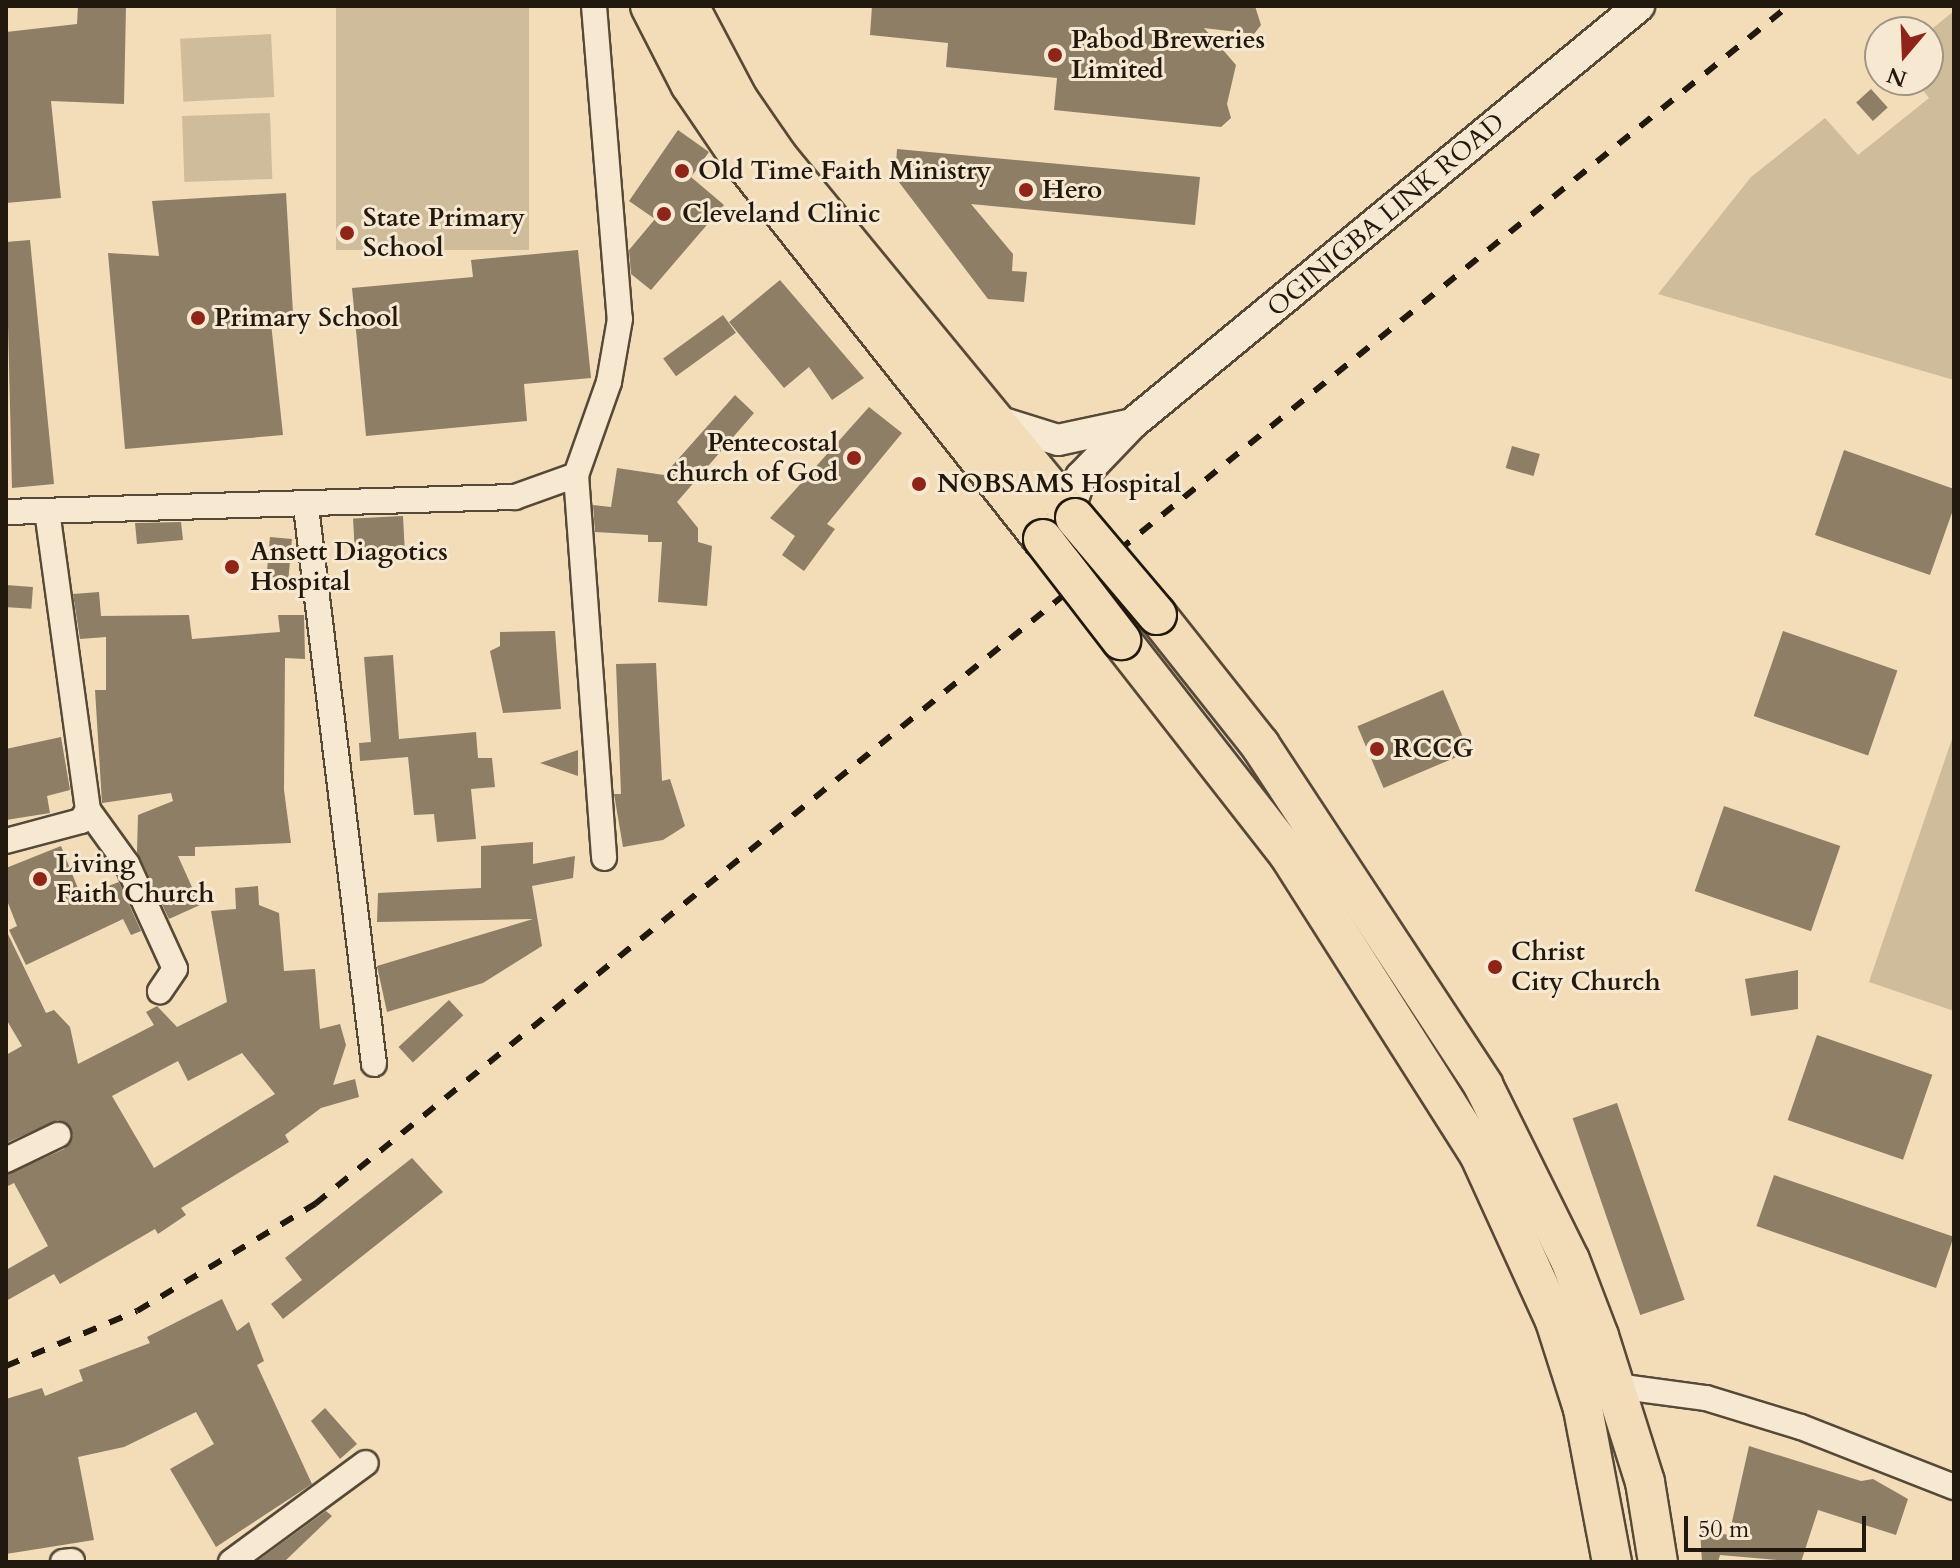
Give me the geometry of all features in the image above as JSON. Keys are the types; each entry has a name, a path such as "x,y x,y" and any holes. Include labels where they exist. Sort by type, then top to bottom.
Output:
{"main road":[{"path":"650,6 690,84 739,156 1289,855 1479,1154 1555,1321 1583,1409 1612,1562"},
{"path":"689,6 738,99 778,157 1157,615 1260,745 1483,1085 1570,1260 1616,1386 1645,1482 1658,1562"}],"street":[{"path":"594,6 620,319 609,382 576,475 604,858"},
{"name":"OGINIGBA LINK ROAD","path":"1072,514 1081,477 1133,423 1639,6"},
{"path":"994,420 1058,440 1133,423"},
{"path":"6,512 306,507 515,497 576,475"},
{"path":"306,507 374,1064"},
{"path":"47,512 88,810 127,864 175,969 160,991"},
{"path":"6,841 81,821 88,810"},
{"path":"6,1160 58,1135"},
{"path":"1616,1386 1652,1386 1719,1402 1954,1487"},
{"path":"231,1562 366,1463"},
{"path":"63,1562 72,1561"}],"shaded area":[{"path":"336,6 529,6 529,250 336,250"},
{"path":"1954,11 1954,380 1658,294 1751,177 1825,118 1858,155 1929,98 1927,96 1944,96 1944,19"},
{"path":"271,34 274,97 183,102 180,39"},
{"path":"270,113 272,179 184,182 182,116"},
{"path":"1954,733 1954,1011 1869,982"}],"building":[{"path":"78,6 126,6 124,104 51,101 61,198 6,203 6,32 77,24"},
{"name":"Pabod Breweries Limited","path":"872,6 1255,6 1261,25 1254,34 1204,28 1236,65 1227,104 1231,118 1221,127 1054,110 1057,78 946,67 948,43 870,35"},
{"path":"1864,95 1877,96 1888,108 1873,121 1856,102"},
{"path":"678,130 709,152 691,177 724,205 651,290 631,274 629,250 655,219 629,201"},
{"path":"897,149 1200,177 1195,225 971,204 1013,254 1012,271 1027,272 1024,302 988,299 895,177"},
{"name":"Primary School","path":"286,193 293,313 271,323 283,435 125,449 108,253 159,256 152,201"},
{"path":"30,240 54,484 12,488 6,242"},
{"path":"578,250 591,378 524,384 527,421 366,436 352,288 473,277 471,260"},
{"path":"780,280 864,378 832,400 809,367 784,388 729,322"},
{"path":"723,315 736,333 676,376 663,358"},
{"path":"735,395 754,413 677,502 698,528 698,542 712,546 707,606 658,602 662,542 648,542 648,535 595,532 593,505 611,507 617,468 664,475"},
{"path":"869,407 902,433 827,524 835,529 804,571 782,555 795,536 770,518"},
{"path":"1512,446 1540,454 1534,476 1506,468"},
{"path":"1844,450 1954,489 1954,507 1930,575 1815,535"},
{"path":"403,516 405,550 355,553 353,519"},
{"path":"181,522 183,540 137,544 135,523"},
{"path":"270,537 292,539 288,579 267,577"},
{"path":"6,585 33,587 31,609 6,607"},
{"path":"99,592 101,616 189,615 192,639 280,632 278,615 304,615 305,659 285,658 284,790 291,843 195,847 195,856 178,856 200,905 169,919 137,852 138,815 173,801 171,793 102,803 95,690 106,690 106,637 80,639 73,594"},
{"path":"555,631 561,709 503,713 490,651 500,646 500,632"},
{"path":"1783,631 1897,670 1868,755 1754,716"},
{"path":"393,655 399,739 476,732 478,758 492,758 495,787 471,789 476,839 437,842 434,814 414,815 408,757 360,761 359,743 371,742 364,657"},
{"path":"656,663 662,781 670,779 685,826 663,840 623,847 614,794 621,794 616,664"},
{"path":"1443,690 1469,752 1384,788 1357,726"},
{"path":"61,737 70,790 47,796 50,813 6,820 6,749"},
{"path":"578,750 578,776 540,763"},
{"path":"1724,806 1840,846 1811,931 1695,891"},
{"path":"533,842 533,864 575,856 573,878 532,886 542,946 483,983 387,1012 377,966 533,919 377,922 378,893 481,888 481,846"},
{"path":"61,846 81,896 119,882 141,931 131,935 123,919 26,965 9,930 17,926 6,898 6,868"},
{"path":"258,886 259,905 279,913 284,971 315,969 320,1029 340,1024 346,1045 333,1085 355,1079 359,1097 321,1108 285,1135 289,1142 181,1208 186,1215 158,1234 155,1229 60,1284 54,1274 6,1301 6,1270 48,1246 14,1183 6,1187 6,1175 64,1149 73,1135 58,1120 6,1143 6,1055 22,1046 6,1019 6,930 46,1013 54,1010 70,1027 78,1064 154,1025 146,1012 157,1006 177,1027 227,1002 211,911 236,909 235,888","holes":["242,1053 275,1094 154,1168 112,1096 178,1061 188,1081"]},
{"path":"1798,970 1798,1009 1751,1016 1745,979"},
{"path":"449,1000 463,1015 413,1062 399,1047"},
{"path":"1817,1035 1932,1075 1903,1160 1788,1120"},
{"path":"1617,1103 1685,1300 1640,1315 1573,1118"},
{"path":"412,1158 443,1192 283,1319 271,1304 302,1280 285,1258"},
{"path":"1774,1175 1954,1237 1936,1288 1756,1226"},
{"path":"222,1299 237,1331 249,1322 264,1361 257,1365 312,1484 216,1547 170,1469 214,1444 196,1412 124,1447 78,1457 94,1540 6,1554 6,1399 42,1388 45,1396 83,1381 79,1370 150,1343 147,1337"},
{"path":"325,1408 357,1444 340,1459 311,1421"},
{"path":"1749,1446 1861,1481 1873,1479 1908,1499 1896,1535 1818,1510 1801,1562 1720,1555 1718,1562 1702,1562 1700,1530 1729,1535"},
{"path":"326,1511 332,1516 284,1562 256,1562"}],"railway":[{"path":"6,1366 137,1311 315,1204 1788,6"}],"place":[{"name":"Pabod Breweries Limited","path":"1055,55"},
{"name":"Old Time Faith Ministry","path":"682,171"},
{"name":"Hero","path":"1026,190"},
{"name":"Cleveland Clinic","path":"664,214"},
{"name":"State Primary School","path":"347,233"},
{"name":"Primary School","path":"198,318"},
{"name":"Pentecostal church of God","path":"854,458"},
{"name":"NOBSAMS Hospital","path":"919,484"},
{"name":"Ansett Diagotics Hospital","path":"232,567"},
{"name":"RCCG","path":"1377,749"},
{"name":"Living Faith Church","path":"40,879"},
{"name":"Christ City Church","path":"1495,967"}]}
